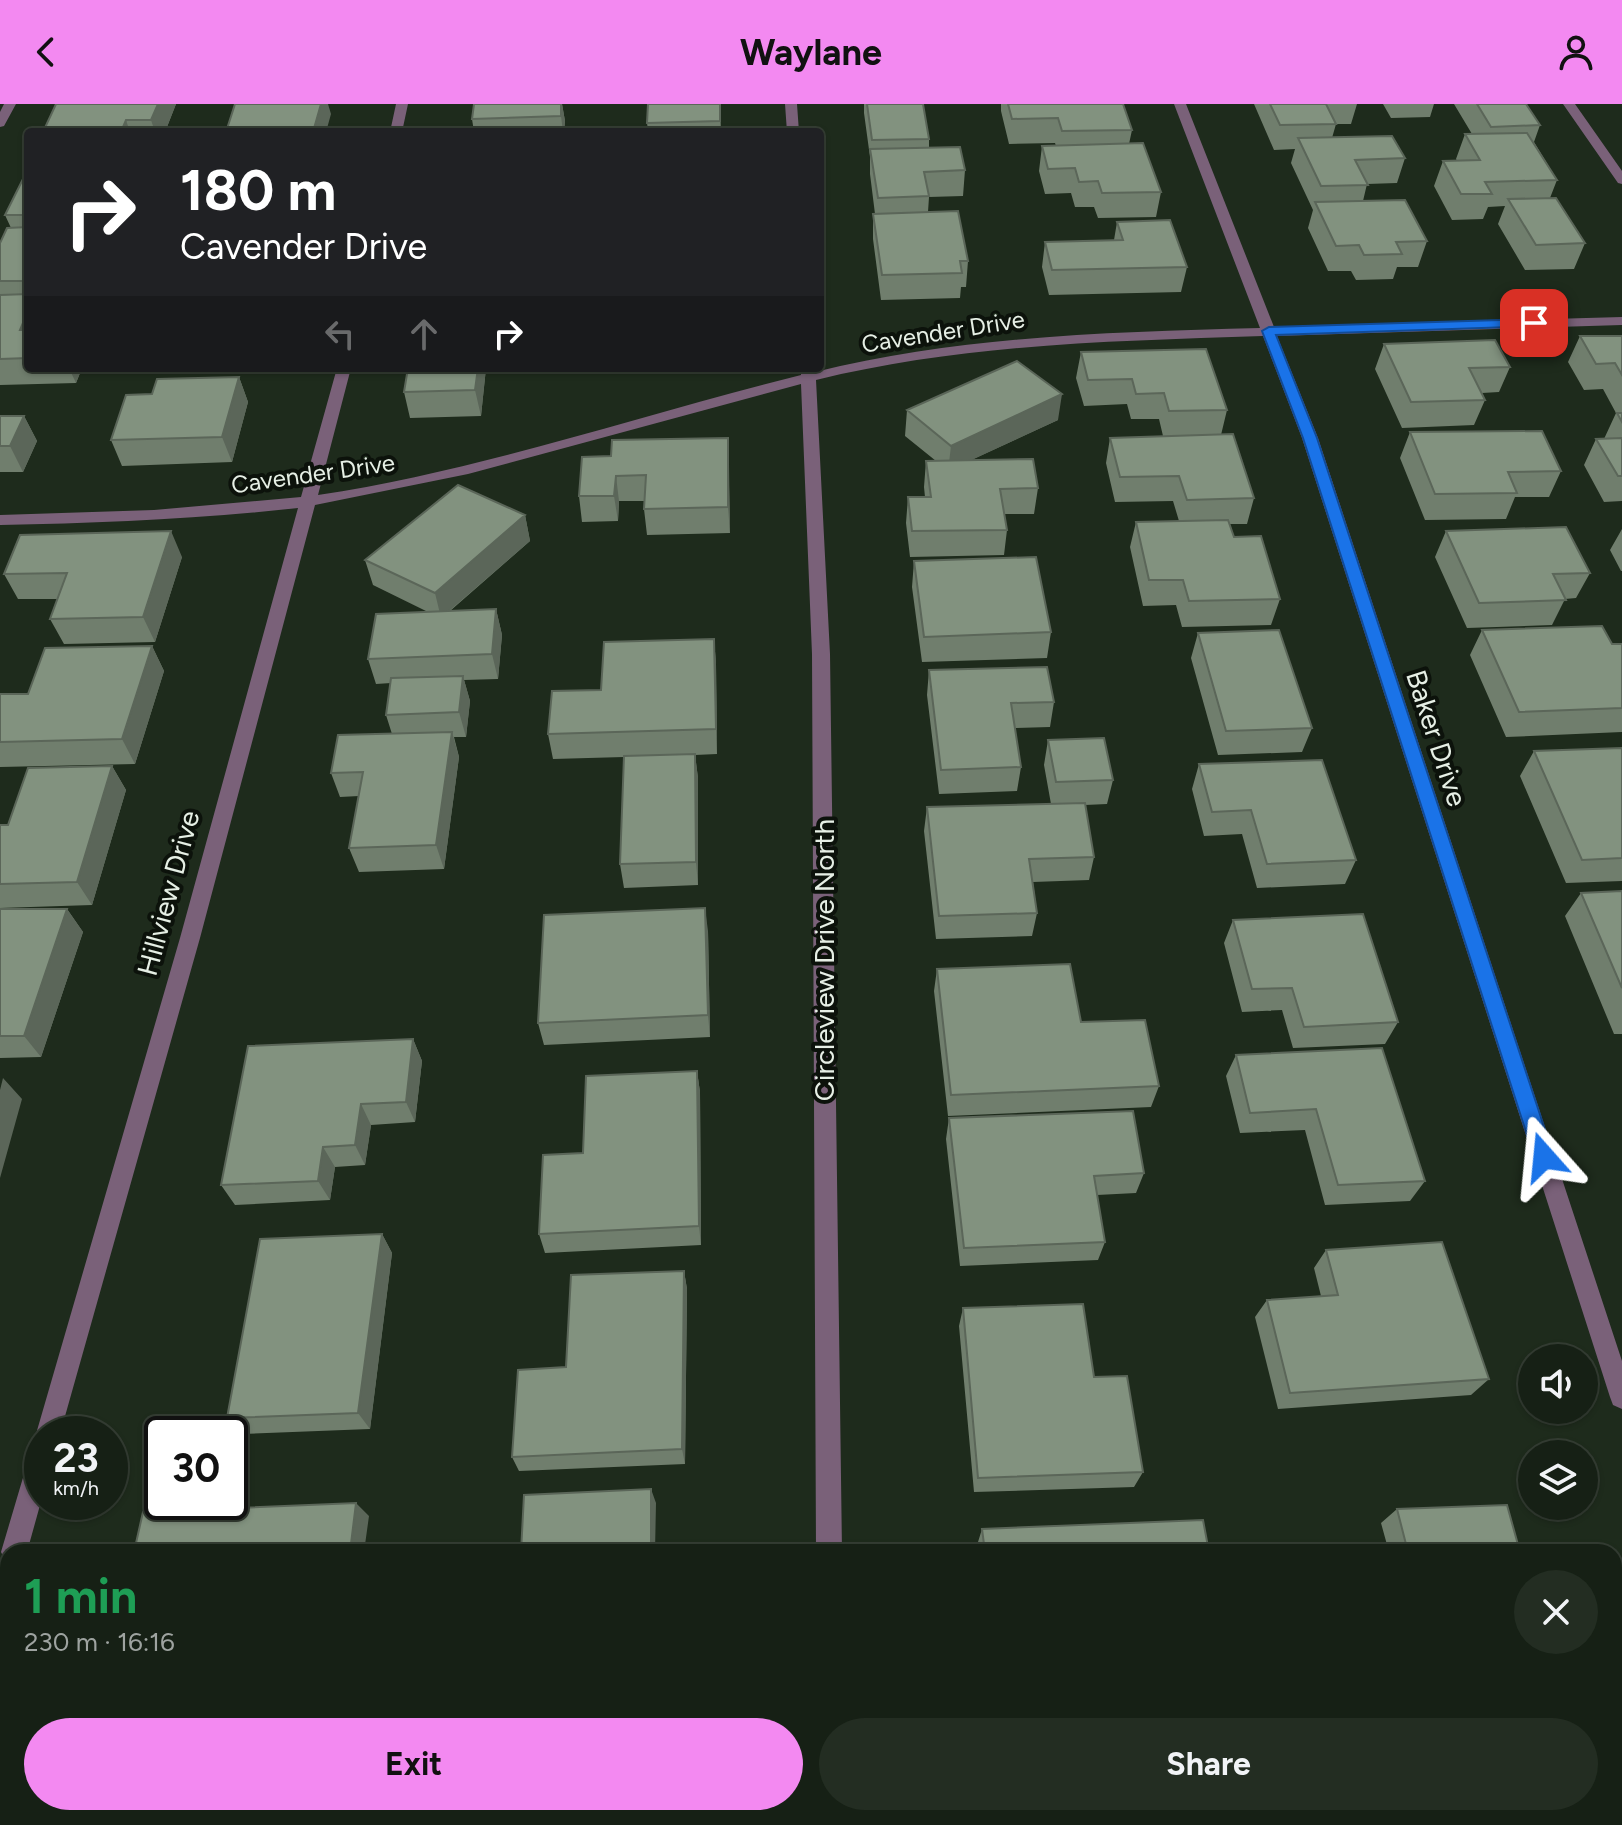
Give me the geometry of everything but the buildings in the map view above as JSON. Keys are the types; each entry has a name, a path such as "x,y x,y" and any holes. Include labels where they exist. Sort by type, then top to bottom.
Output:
{"street":[{"path":"0,123 10,104"},
{"path":"397,128 402,104"},
{"path":"791,104 793,128"},
{"name":"Baker Drive","path":"1180,104 1310,438 1622,1397"},
{"path":"1569,104 1622,180"},
{"name":"Cavender Drive","path":"824,370 1001,343 1269,331 1622,321"},
{"name":"Hillview Drive","path":"53,1416 190,938 343,372"},
{"name":"Cavender Drive","path":"0,520 256,507 405,485 487,465 808,373"},
{"name":"Circleview Drive North","path":"808,373 821,654 829,1544"},
{"path":"16,1544 24,1517"}],"route":[{"path":"1534,323 1269,331 1310,438 1544,1157"}]}
